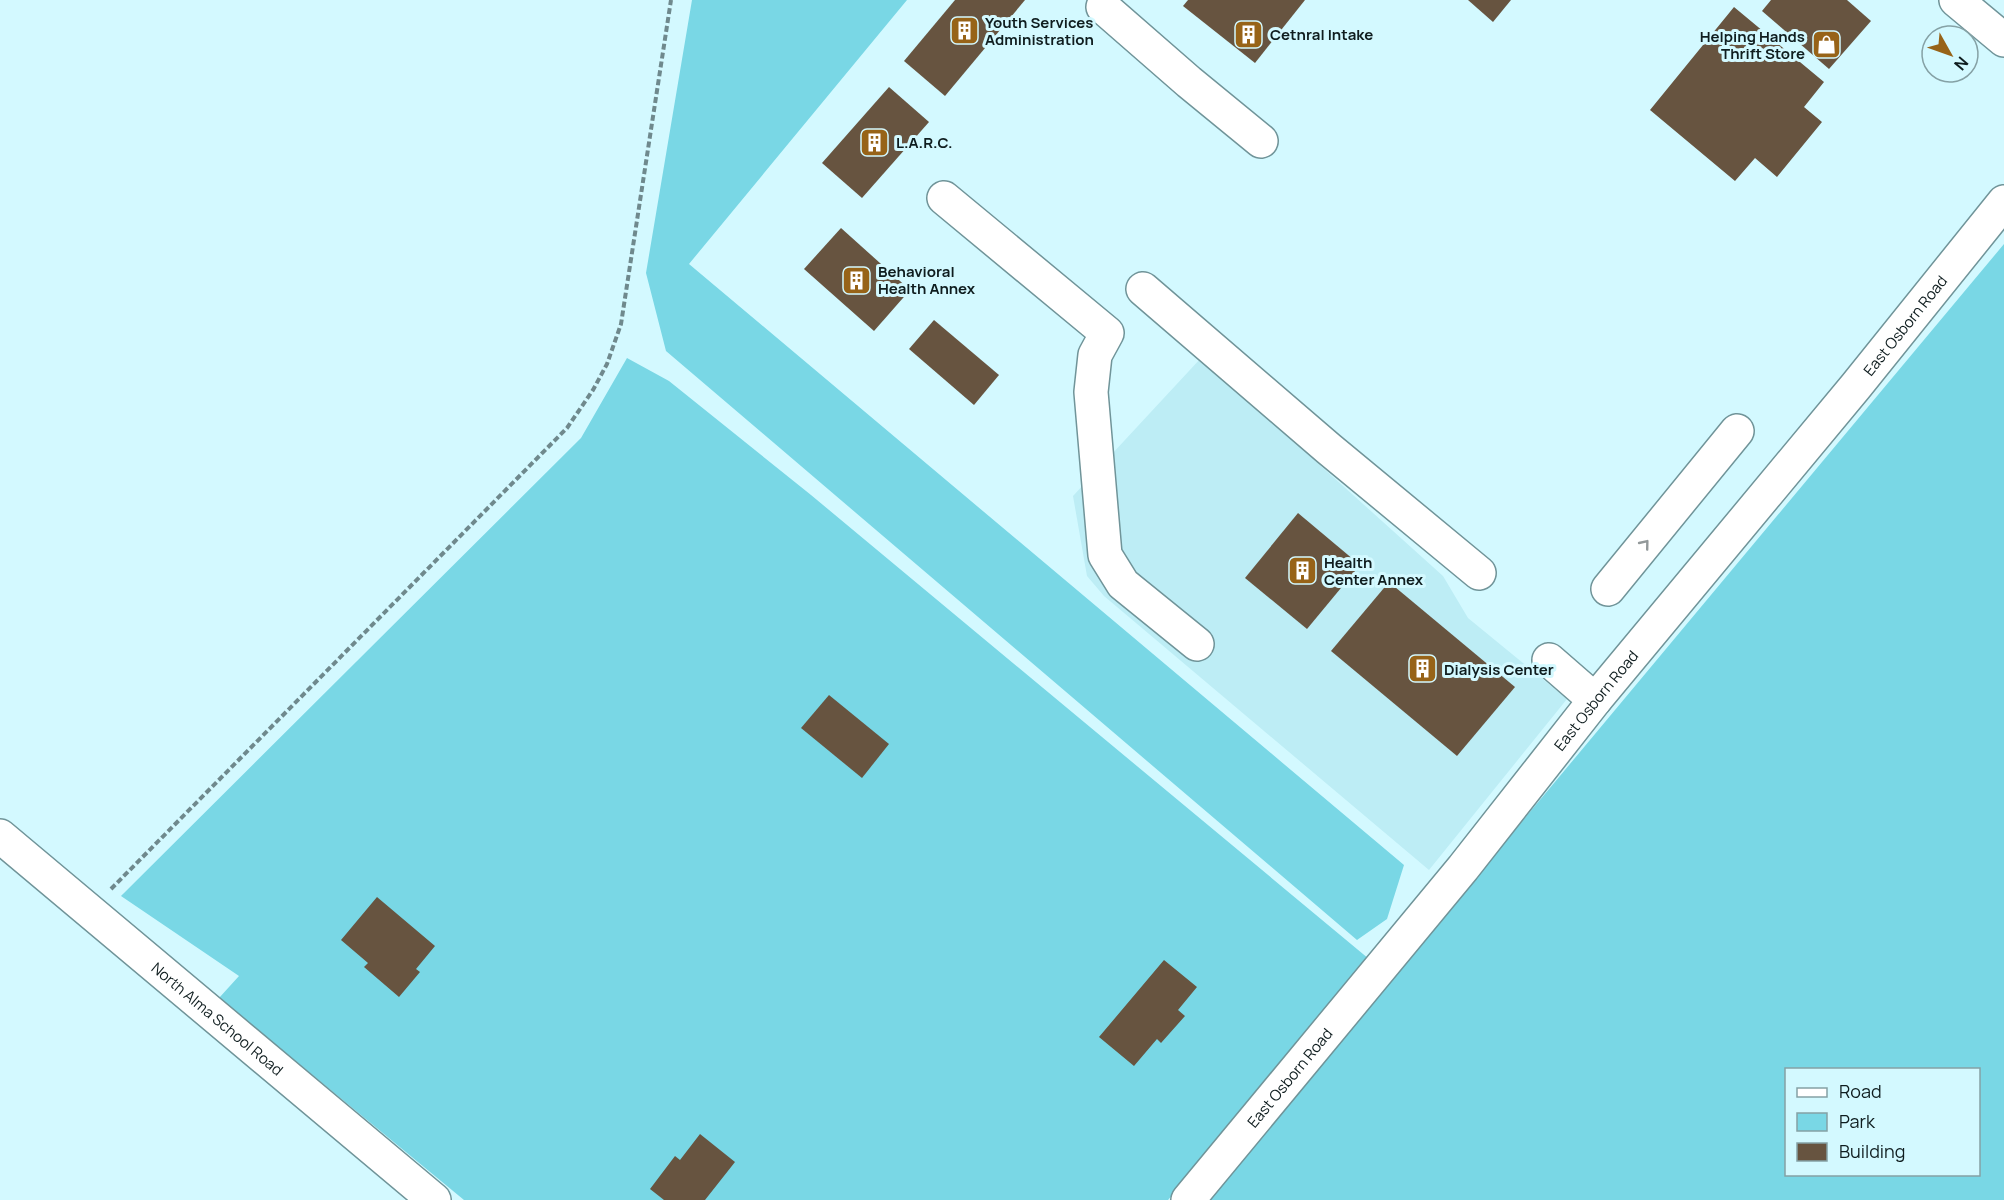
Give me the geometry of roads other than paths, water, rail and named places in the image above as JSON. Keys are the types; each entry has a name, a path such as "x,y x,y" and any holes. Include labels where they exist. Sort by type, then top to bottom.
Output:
{"street":[{"path":"1956,0 2004,40"},
{"path":"1103,7 1261,141"},
{"path":"944,198 1107,333 1095,356 1091,392 1105,555 1123,584 1197,644"},
{"name":"East Osborn Road","path":"1188,1200 1464,868 1595,700 2004,202"},
{"path":"1143,289 1329,449 1479,573"},
{"path":"1608,589 1737,431"},
{"path":"1549,660 1595,700"},
{"name":"North Alma School Road","path":"0,836 434,1200"}],"place":[{"name":"Youth Services Administration","path":"964,31"},
{"name":"Cetnral Intake","path":"1249,34"},
{"name":"Helping Hands Thrift Store","path":"1826,45"},
{"name":"L.A.R.C.","path":"875,142"},
{"name":"Behavioral Health Annex","path":"857,280"},
{"name":"Health Center Annex","path":"1303,571"},
{"name":"Dialysis Center","path":"1423,669"}]}
